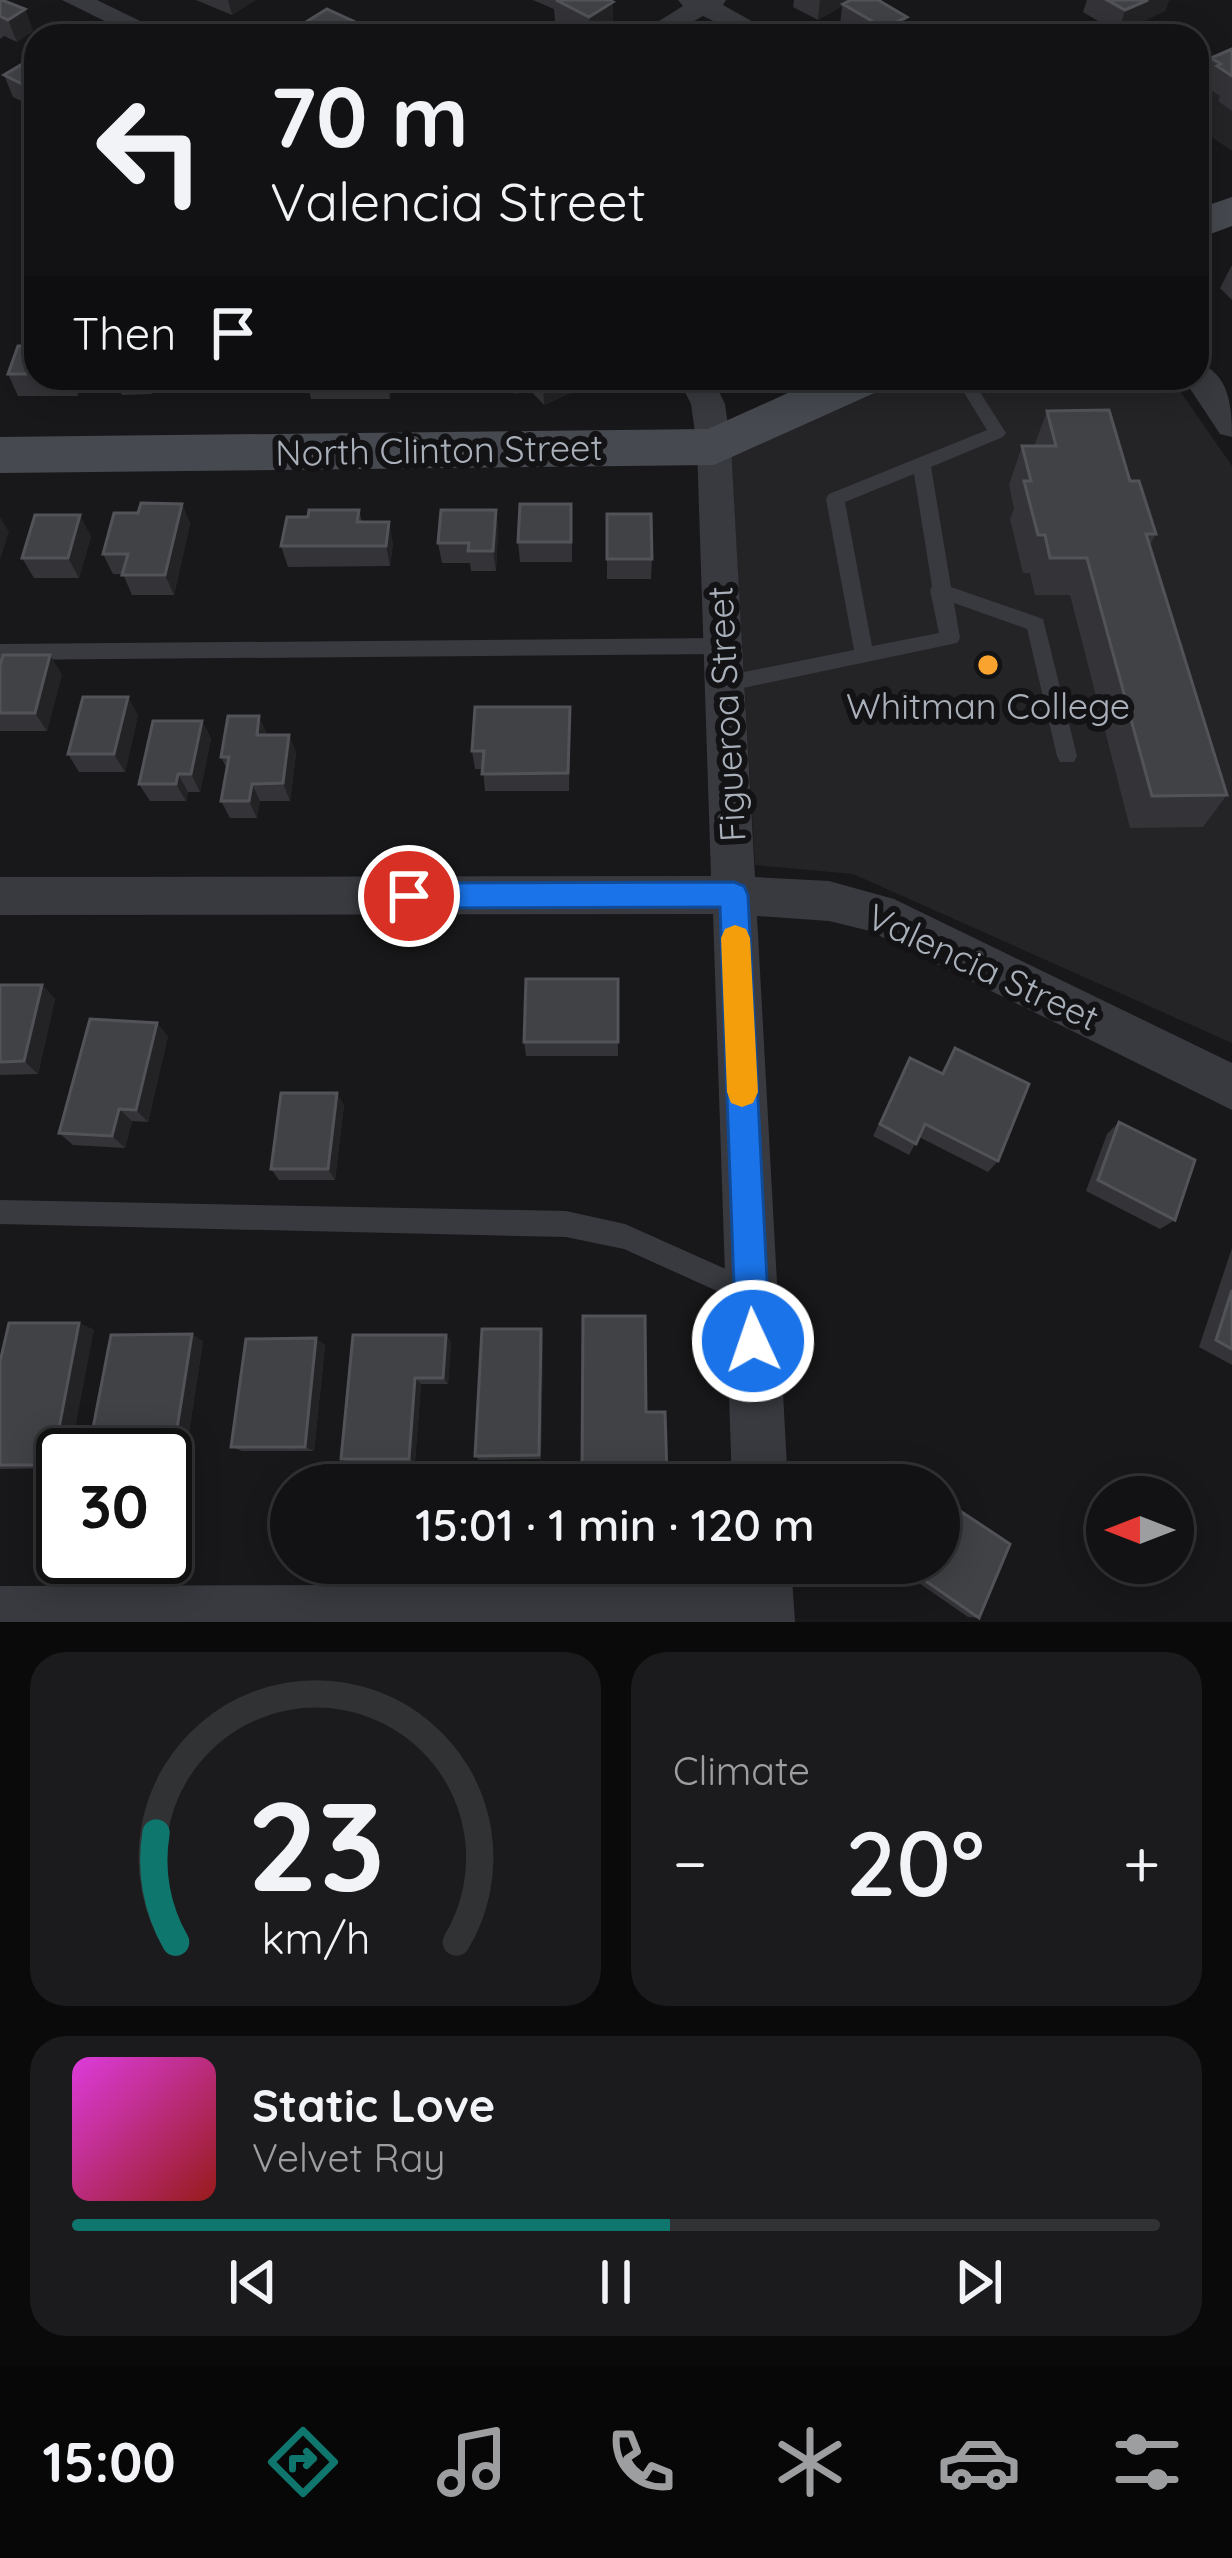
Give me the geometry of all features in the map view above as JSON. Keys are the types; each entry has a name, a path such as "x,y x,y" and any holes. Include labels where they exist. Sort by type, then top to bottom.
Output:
{"main road":[{"name":"North Clinton Street","path":"0,454 714,447 838,390"}],"street":[{"path":"75,0 122,7"},
{"path":"667,24 703,2 743,24"},
{"name":"Figueroa Street","path":"701,390 708,404 714,447 759,1464"},
{"path":"1208,390 1232,425"},
{"name":"Valencia Street","path":"0,896 734,895 829,901 878,913 1232,1087"},
{"path":"0,1616 765,1599"}],"lane":[{"path":"864,654 836,499 997,433 970,390"},
{"path":"0,652 723,666 864,654 950,638 921,463"},
{"path":"939,590 1036,624 1067,756"},
{"path":"0,1212 566,1224 625,1237 751,1293"}],"shaded area":[{"path":"1232,55 1232,151 1209,135 1209,66"},
{"name":"Whitman College","path":"869,390 1179,390 1232,466 1232,1043 853,874 755,865 731,456"}],"building":[{"path":"0,0 25,9 8,20 0,16"},
{"path":"556,0 609,0 613,2 589,17"},
{"path":"878,0 907,17 877,24 843,4"},
{"path":"1107,0 1148,0 1125,10"},
{"path":"327,9 353,21 348,24 303,24"},
{"path":"1232,49 1232,76 1211,58"},
{"path":"24,63 24,85 4,75"},
{"path":"18,346 24,346 24,374 8,374"},
{"path":"1109,410 1130,481 1139,481 1156,534 1146,534 1227,795 1152,796 1087,558 1050,558 1045,535 1038,535 1024,481 1031,481 1022,446 1056,446 1047,411"},
{"path":"141,503 182,504 165,575 122,575 128,554 103,554 114,513 138,513"},
{"path":"520,504 571,504 571,542 518,542"},
{"path":"309,510 359,510 357,522 389,522 386,546 281,546 287,517 308,517"},
{"path":"441,510 496,510 493,551 468,551 469,543 438,543"},
{"path":"607,514 651,514 652,559 607,559"},
{"path":"35,515 80,515 68,558 22,558"},
{"path":"3,655 50,655 35,713 0,713"},
{"path":"83,697 128,697 114,754 68,754"},
{"path":"475,707 570,707 568,773 482,774 484,751 472,751"},
{"path":"228,716 259,716 257,735 289,735 283,783 252,784 249,801 221,801 229,757 221,757"},
{"path":"153,721 202,721 191,774 178,774 176,784 139,784"},
{"path":"526,979 618,979 618,1042 524,1042"},
{"path":"0,985 42,985 24,1061 0,1062"},
{"path":"90,1019 157,1023 136,1110 119,1109 112,1136 59,1133"},
{"path":"955,1048 1029,1084 998,1161 925,1124 916,1144 880,1124 910,1058 943,1074"},
{"path":"281,1093 337,1093 328,1169 271,1169"},
{"path":"1119,1122 1195,1160 1175,1220 1098,1180"},
{"path":"1232,1290 1232,1349 1216,1340"},
{"path":"583,1316 645,1316 646,1412 665,1412 667,1464 582,1464"},
{"path":"9,1323 79,1323 59,1428 36,1428 36,1465 0,1465 0,1362"},
{"path":"482,1329 541,1329 539,1455 475,1456"},
{"path":"192,1334 177,1428 93,1428 111,1335"},
{"path":"353,1335 446,1335 443,1378 415,1378 409,1459 341,1459"},
{"path":"316,1338 305,1447 231,1447 246,1339"},
{"path":"960,1511 1010,1544 979,1618 930,1584 960,1584"}],"slow traffic":[{"path":"735,938 742,1092"}],"place":[{"name":"Whitman College","path":"988,665"}],"route":[{"path":"409,896 734,895 753,1341"}]}
